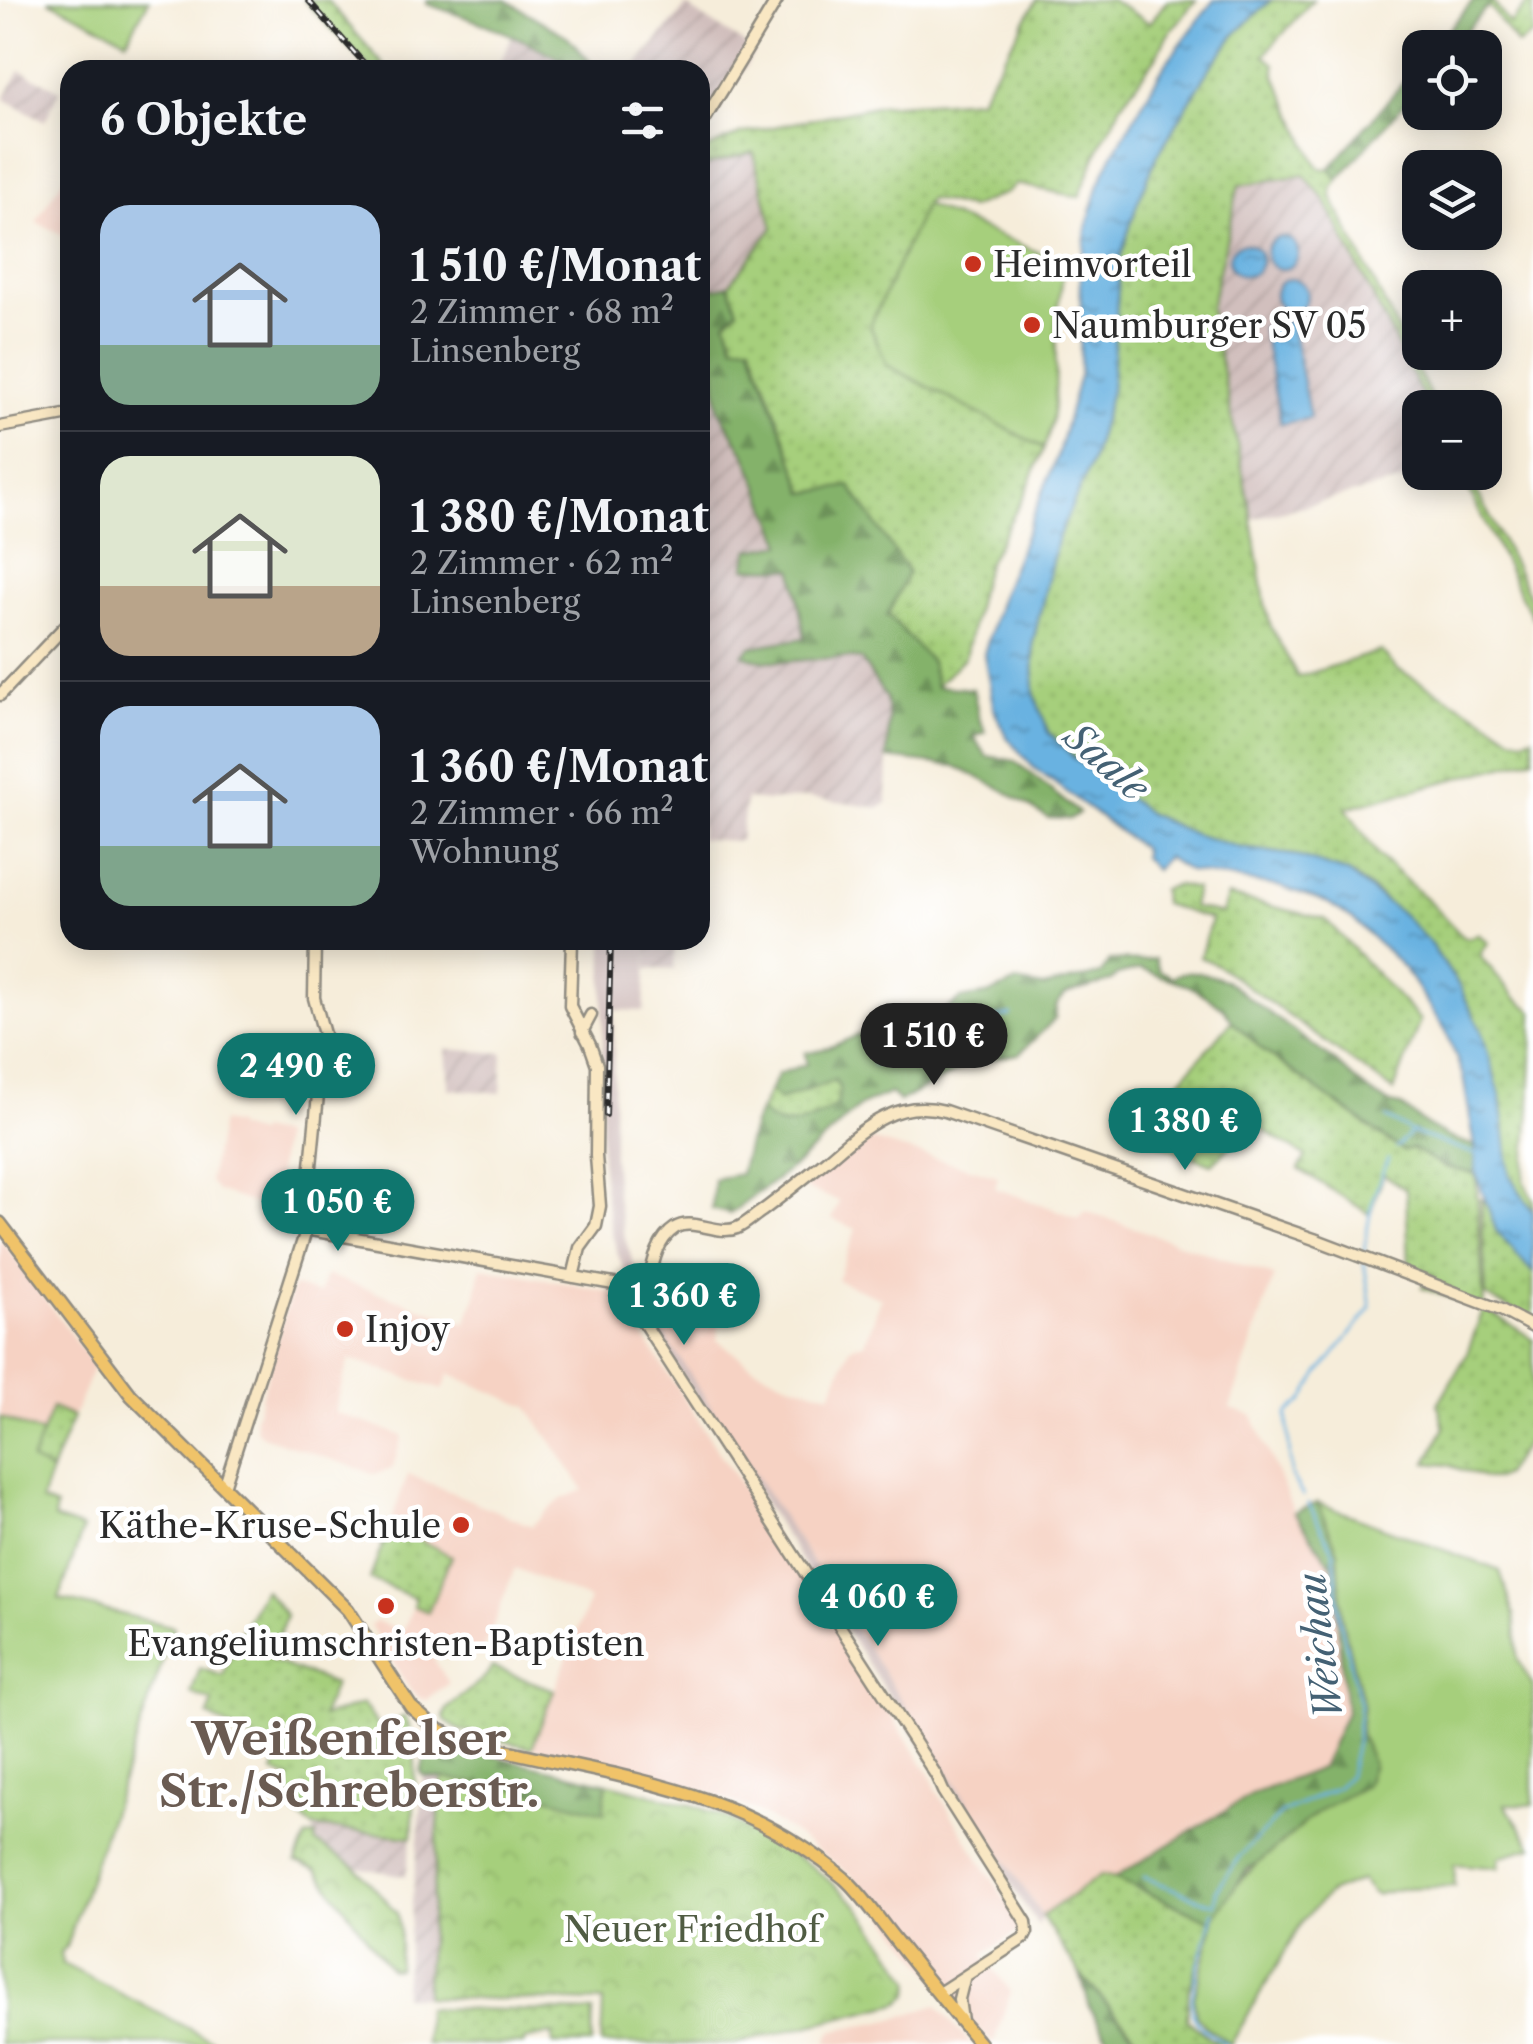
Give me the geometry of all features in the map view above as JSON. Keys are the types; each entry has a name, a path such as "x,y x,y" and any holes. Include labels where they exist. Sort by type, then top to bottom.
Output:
{"main road":[{"path":"710,110 776,0"},
{"path":"0,426 60,416"},
{"path":"0,695 60,632"},
{"path":"224,1487 305,1229 324,1034 315,1002 315,950"},
{"path":"572,950 570,1006 597,1065 600,1206 598,1222 580,1248 573,1277"},
{"path":"582,1032 591,1015"},
{"path":"305,1229 647,1290 657,1250 677,1227 736,1228 778,1199 870,1123 914,1107 945,1111 1329,1245 1501,1310 1533,1327"},
{"path":"0,1223 127,1391 348,1610 407,1702 431,1725 468,1742 694,1794 744,1813 791,1840 857,1891 980,2044"},
{"path":"627,1286 629,1300 1025,1918 1024,1938 939,1994"},
{"path":"962,2022 960,1994 964,1978"}],"shaded area":[{"path":"686,6 755,51 710,125 710,60 641,60"},
{"path":"513,34 561,60 501,60"},
{"path":"20,70 60,90 45,121 4,99"},
{"path":"753,151 773,228 729,285 710,290 710,164"},
{"path":"1304,175 1325,200 1402,355 1402,370 1410,370 1420,390 1402,390 1402,481 1252,519 1210,309 1239,185"},
{"path":"60,183 60,233 36,222"},
{"path":"710,334 719,410 747,457 784,545 746,567 793,569 805,639 751,647 787,662 861,659 889,709 887,803 880,808 809,798 746,799 740,841 710,840"},
{"path":"604,950 647,950 644,1011 614,1010 613,1156 625,1239 646,1299 686,1368 1042,1916 1038,1926 654,1333 618,1255 601,1158"},
{"path":"648,950 675,950 674,969 647,969"},
{"path":"446,1049 503,1053 501,1093 449,1089"},
{"path":"221,1122 258,1134 259,1130 282,1136 273,1210 217,1191 209,1181"},
{"path":"860,1137 998,1176 995,1188 1079,1218 1085,1211 1274,1276 1230,1408 1253,1416 1294,1512 1332,1566 1346,1713 1321,1768 1253,1794 1114,1878 1101,1875 1042,1916 686,1368 646,1299 722,1307 717,1340 752,1366 786,1382 831,1394 851,1346 865,1343 881,1298 837,1280 856,1229 832,1219 839,1201 803,1188"},
{"path":"0,1238 94,1366 73,1417 52,1409 42,1434 0,1417"},
{"path":"481,1267 615,1293 931,1776 937,1792 1021,1925 1016,1933 983,1955 1011,1992 993,2044 849,1873 790,1831 753,1809 697,1788 620,1765 532,1748 589,1600 515,1568 481,1657 438,1641 429,1651 449,1683 427,1700 410,1690 370,1625 376,1621 403,1631 413,1606 428,1611 451,1557 390,1524 408,1474 532,1526 563,1498 584,1490 528,1407 449,1374 443,1390 349,1359 334,1412 403,1436 392,1469 375,1474 262,1436 256,1429 255,1418 293,1286 319,1294 326,1275 466,1323"},
{"path":"424,1776 442,1778 425,1997 403,1996"},
{"path":"312,1827 412,1837 406,1876 356,1867 315,1842"},
{"path":"937,2005 970,2044 827,2044 834,2030 890,2020"}],"green space":[{"path":"48,0 149,0 127,40"},
{"path":"304,0 327,0 379,60 361,60"},
{"path":"427,0 506,0 568,37 588,60 560,60 523,40 427,4"},
{"path":"1037,0 1111,0 1150,23 1167,0 1196,0 1120,106 1079,197 1016,184 1008,192 970,208 929,199 923,208 887,365 1044,448 1025,494 989,560 965,657 936,686 931,662 888,614 805,493 751,344 735,345 726,321 738,310 729,285 773,228 753,152 710,164 710,148 740,134 880,105 979,99"},
{"path":"1271,0 1313,0 1264,55 1275,64 1275,75 1317,165 1330,168 1338,180 1332,197 1402,338 1402,355 1325,200 1304,175 1239,185 1210,309 1271,627 1298,677 1381,651 1396,668 1512,737 1533,736 1533,758 1346,808 1378,855 1463,937 1478,934 1489,943 1481,957 1517,999 1533,1011 1524,1180 1533,1199 1533,1212 1510,1176 1481,1030 1459,986 1429,942 1378,894 1346,872 1293,855 1242,848 1193,834 1149,814 1074,758 1048,732 1034,693 1033,642 1057,540 1091,463 1111,391 1120,259 1157,156 1209,69 1237,32"},
{"path":"1474,0 1493,0 1467,30 1448,30"},
{"path":"1531,0 1533,35 1517,45 1487,7 1492,1 1510,24"},
{"path":"1402,84 1402,106 1338,180 1330,168"},
{"path":"925,205 1064,263 1056,323 1054,405 1044,448 887,365 870,326"},
{"path":"729,285 738,310 726,321 734,345 750,344 805,493 850,486 908,572 888,615 931,662 936,686 973,689 986,732 974,737 987,756 1015,761 1079,813 1070,819 1048,818 955,766 887,758 886,698 861,659 772,661 743,655 751,647 805,638 793,569 745,568 749,550 783,544 747,457 719,410 710,334 710,290"},
{"path":"1410,370 1418,370 1428,390 1420,390"},
{"path":"1468,490 1476,490 1533,603 1533,619"},
{"path":"1178,885 1196,889 1192,907 1222,914 1227,896 1325,919 1420,1020 1394,1091 1216,964 1200,957 1211,919 1163,904 1162,889"},
{"path":"1155,959 1159,970 1172,977 1192,972 1225,980 1375,1095 1401,1106 1429,1127 1475,1146 1476,1174 1444,1167 1412,1148 1403,1151 1264,1051 1211,999 1189,986 1141,969 1066,994 1057,1004 1055,1019 1019,1054 974,1062 899,1102 891,1093 860,1106 798,1163 730,1214 712,1209 714,1179 740,1174 760,1110 777,1123 787,1125 808,1121 837,1105 840,1089 835,1080 779,1100 770,1090 778,1074 807,1064 805,1053 867,1031 882,1055 961,999 990,994 1016,982 1043,987 1101,974 1110,960"},
{"path":"1232,1021 1264,1051 1403,1151 1412,1148 1444,1167 1476,1174 1484,1308 1422,1288 1432,1274 1409,1266 1406,1190 1383,1174 1370,1214 1299,1169 1306,1157 1254,1124 1212,1164 1133,1134"},
{"path":"836,1080 841,1089 837,1105 808,1121 777,1123 760,1110 770,1090 780,1100"},
{"path":"1481,1199 1488,1204 1496,1230 1533,1273 1533,1321 1486,1296"},
{"path":"1484,1308 1533,1339 1533,1434 1504,1475 1496,1479 1449,1465 1427,1463 1444,1429 1438,1404 1466,1356"},
{"path":"52,1408 73,1417 51,1471 31,1461"},
{"path":"0,1417 42,1434 31,1461 51,1471 41,1501 56,1507 54,1519 83,1529 59,1599 174,1627 61,1953 63,1964 219,2044 0,2044"},
{"path":"1318,1503 1338,1551 1342,1619 1363,1704 1360,1733 1373,1765 1365,1786 1320,1810 1248,1868 1212,1921 1114,1878 1253,1794 1321,1768 1346,1712 1332,1566 1294,1512"},
{"path":"1318,1503 1500,1571 1514,1614 1518,1659 1533,1686 1533,1805 1505,1804 1533,1847 1499,1857 1499,1868 1454,1864 1455,1886 1403,1888 1375,1895 1361,1880 1329,1893 1304,1919 1231,2044 1196,2015 1194,1998 1215,1916 1256,1865 1320,1810 1365,1786 1373,1765 1360,1733 1363,1704 1342,1619 1338,1551"},
{"path":"390,1524 451,1556 428,1612 413,1606 415,1598 370,1579"},
{"path":"264,1589 286,1615 270,1660 334,1684 322,1717 363,1704 380,1729 405,1716 415,1759 412,1837 312,1827 296,1814 300,1799 285,1792 290,1779 273,1772 282,1754 208,1716 213,1702 191,1694 200,1668 223,1676 234,1645"},
{"path":"492,1667 554,1690 532,1748 459,1730 445,1721 447,1709"},
{"path":"435,1742 607,1783 604,1813 520,1790 424,1776 421,1772 427,1747"},
{"name":"Neuer Friedhof","path":"442,1778 520,1790 603,1812 607,1783 720,1815 814,1868 858,1905 911,1979 911,1991 898,2003 734,2044 601,2044 603,2002 425,1997"},
{"path":"316,1835 315,1842 356,1867 397,1913 398,1968 390,1969 317,1870 296,1862 306,1838"},
{"path":"1101,1875 1212,1921 1189,1990 1187,2020 1212,2040 1225,2038 1231,2044 1143,2044 1080,1974 1042,1916"},
{"path":"1080,1974 1143,2044 1111,2044 1090,2008"},
{"path":"426,2008 593,2012 592,2044 553,2044 552,2034 524,2040 524,2044 425,2044"}],"water":[{"path":"1214,0 1271,0 1237,32 1209,69 1157,156 1137,204 1120,259 1111,391 1091,463 1057,540 1033,642 1034,693 1048,732 1074,758 1149,814 1193,834 1242,848 1293,855 1346,872 1402,914 1429,942 1459,986 1481,1030 1501,1098 1510,1176 1533,1212 1533,1273 1496,1230 1476,1174 1463,1076 1447,1033 1404,968 1354,920 1328,903 1283,887 1188,871 1166,857 1155,870 1143,857 1143,849 1033,767 1007,737 994,710 984,654 1001,595 1058,454 1080,372 1081,267 1099,184 1164,66"},
{"path":"1282,237 1294,241 1298,253 1294,265 1282,269 1270,265 1266,253 1270,241"},
{"path":"1245,244 1257,248 1261,260 1257,272 1245,276 1233,272 1229,260 1233,248"},
{"path":"1291,279 1303,283 1307,295 1303,307 1291,311 1279,307 1275,295 1279,283"},
{"path":"1291,321 1310,418 1281,424 1262,327"}],"waterway":[{"path":"873,1064 930,1050 935,1053 967,1028 1011,1015"},
{"name":"Weichau","path":"1387,1118 1411,1132 1478,1155"},
{"name":"Weichau","path":"1396,1148 1410,1133"},
{"name":"Weichau","path":"1365,1254 1372,1205 1388,1159"},
{"name":"Weichau","path":"1303,1496 1291,1476 1287,1414 1303,1401 1317,1376 1371,1308 1364,1262"},
{"name":"Weichau","path":"1215,1905 1216,1891 1239,1857 1282,1813 1336,1788 1349,1775 1360,1705 1339,1616 1334,1552 1308,1503"},
{"path":"1144,1877 1212,1903"},
{"name":"Weichau","path":"1214,1911 1194,1983 1192,2010 1201,2027 1226,2044"}],"railway":[{"path":"308,0 361,60"},
{"path":"606,1115 611,950"}],"place":[{"name":"Heimvorteil","path":"973,264"},
{"name":"Naumburger SV 05","path":"1032,325"},
{"name":"Injoy","path":"345,1329"},
{"name":"Käthe-Kruse-Schule","path":"461,1525"},
{"name":"Evangeliumschristen-Baptisten","path":"386,1606"}],"district":[{"name":"Weißenfelser Str./Schreberstr.","path":"349,1765"}],"water label":[{"name":"Saale","path":"1107,762"}]}
